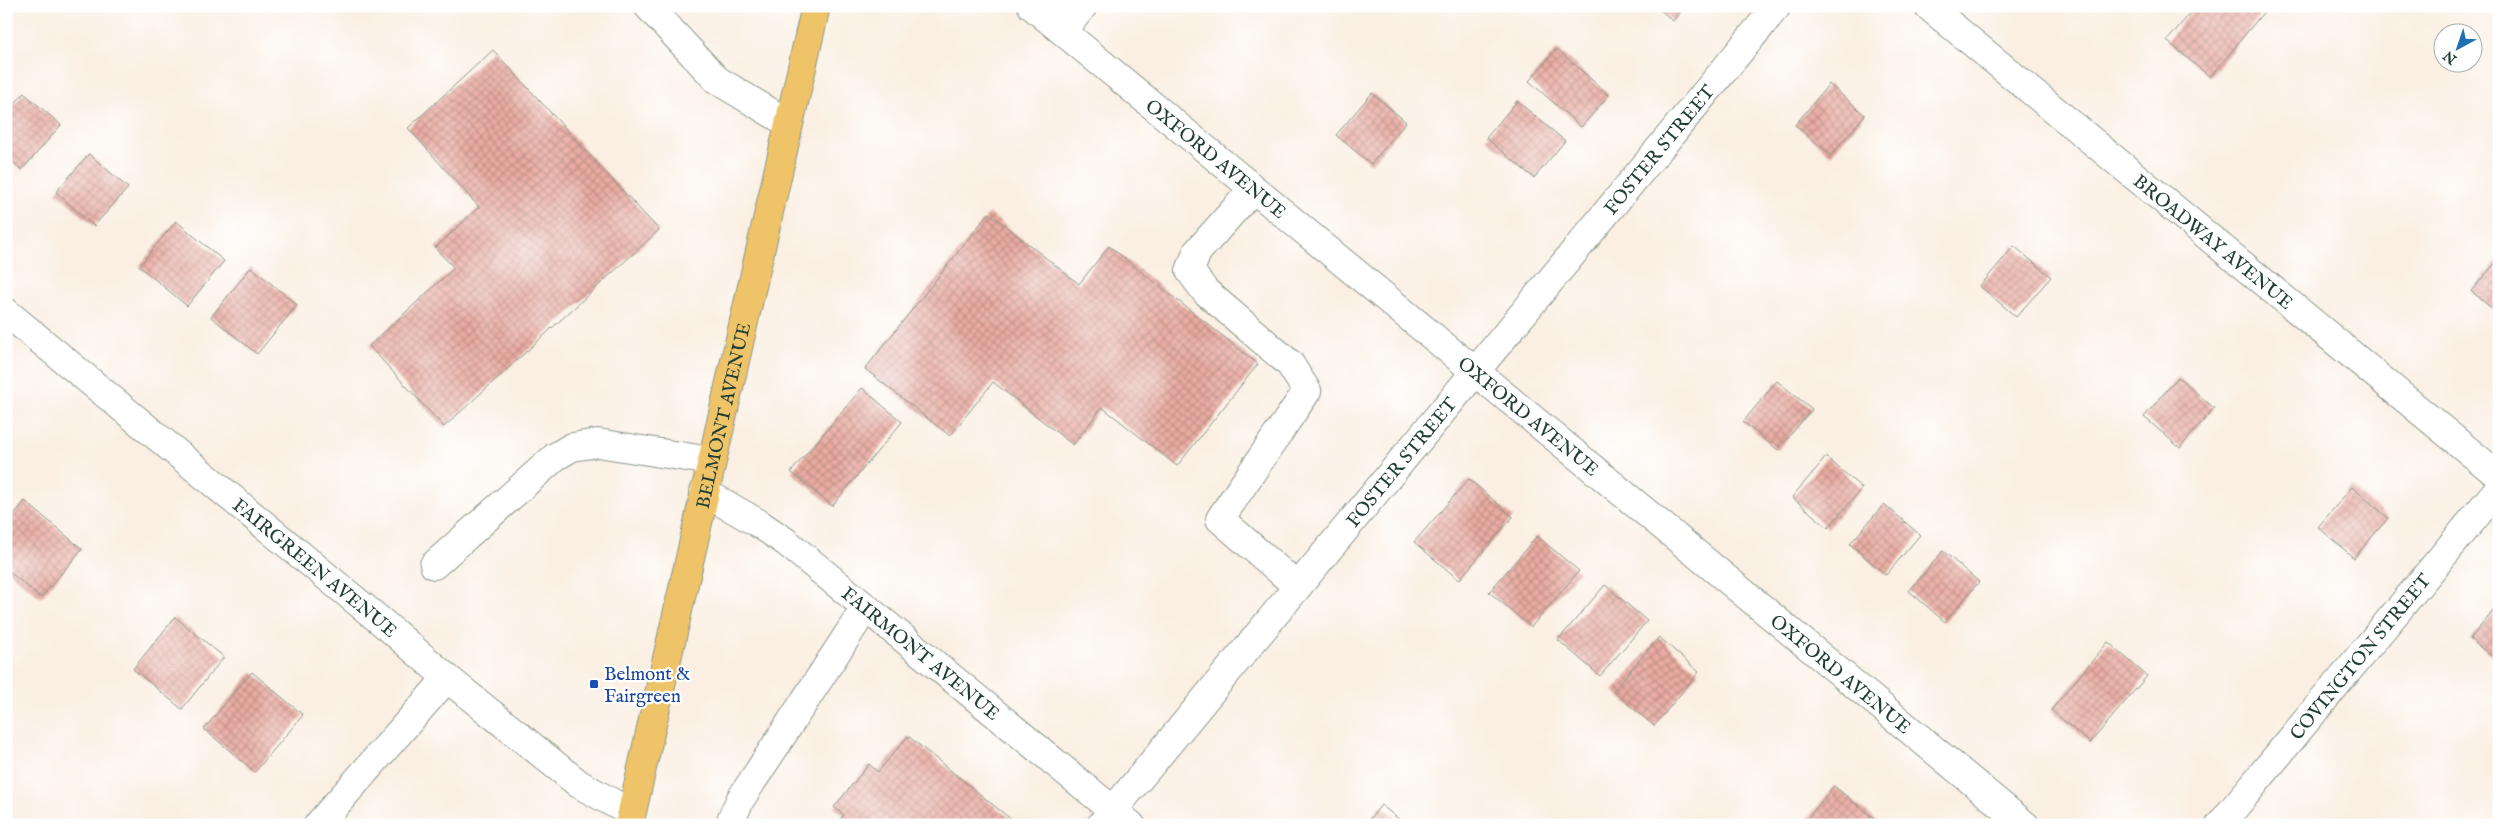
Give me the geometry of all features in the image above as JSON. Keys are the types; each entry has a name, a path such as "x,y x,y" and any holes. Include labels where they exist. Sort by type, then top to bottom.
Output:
{"main road":[{"name":"BELMONT AVENUE","path":"630,819 816,6"}],"street":[{"path":"648,6 717,80 788,123"},
{"name":"OXFORD AVENUE","path":"1032,6 2025,825"},
{"path":"1063,31 1083,6"},
{"name":"FOSTER STREET","path":"1115,820 1297,586 1777,6"},
{"name":"BROADWAY AVENUE","path":"1928,6 2499,476"},
{"path":"1253,189 1197,252 1190,271 1205,291 1290,364 1307,391 1220,519 1297,586"},
{"name":"FAIRGREEN AVENUE","path":"6,312 447,678 580,784 630,819"},
{"path":"434,565 555,457 572,447 598,443 712,461"},
{"name":"COVINGTON STREET","path":"2220,825 2499,488"},
{"name":"FAIRMONT AVENUE","path":"704,492 758,523 786,542 866,607 1115,820"},
{"path":"729,825 740,800 866,607"},
{"path":"318,825 447,678"}],"building":[{"path":"1656,6 1685,6 1673,21"},
{"path":"2196,6 2265,6 2267,8 2210,77 2167,41"},
{"path":"1557,49 1609,95 1581,127 1529,81"},
{"path":"493,50 659,230 444,427 369,346 454,268 435,248 479,207 408,128"},
{"path":"1829,84 1865,115 1831,155 1795,125"},
{"path":"24,93 61,125 22,170 6,156 6,114"},
{"path":"1372,93 1406,122 1371,164 1336,135"},
{"path":"1517,101 1565,141 1534,178 1486,138"},
{"path":"89,154 128,188 94,226 56,192"},
{"path":"989,213 1079,284 1109,246 1258,364 1177,466 1102,407 1073,445 993,382 950,436 865,369"},
{"path":"176,221 224,261 187,306 139,266"},
{"path":"2014,246 2051,277 2016,317 1980,286"},
{"path":"2499,259 2499,314 2471,291"},
{"path":"251,267 297,305 257,354 211,317"},
{"path":"2178,377 2214,408 2180,448 2144,417"},
{"path":"1777,381 1812,409 1778,450 1743,422"},
{"path":"862,388 902,422 832,506 791,472"},
{"path":"1826,457 1862,488 1828,528 1792,497"},
{"path":"1469,479 1513,517 1459,580 1414,542"},
{"path":"2352,487 2388,518 2354,558 2318,527"},
{"path":"25,501 82,549 41,598 6,569 6,524"},
{"path":"1884,504 1920,535 1886,575 1850,544"},
{"path":"1537,536 1579,571 1531,627 1489,592"},
{"path":"1943,551 1979,582 1945,622 1909,591"},
{"path":"1605,585 1647,621 1600,676 1558,640"},
{"path":"2499,604 2499,662 2470,639"},
{"path":"175,617 224,657 182,709 133,669"},
{"path":"1659,637 1699,672 1654,726 1613,691"},
{"path":"2108,642 2147,676 2090,743 2051,710"},
{"path":"252,672 303,715 255,772 204,729"},
{"path":"908,736 1018,825 835,825 844,815 834,807 869,764 878,772"},
{"path":"1834,786 1880,823 1879,825 1802,825"},
{"path":"1381,805 1406,825 1365,825"}],"place":[{"name":"Belmont & Fairgreen","path":"594,684"}]}
